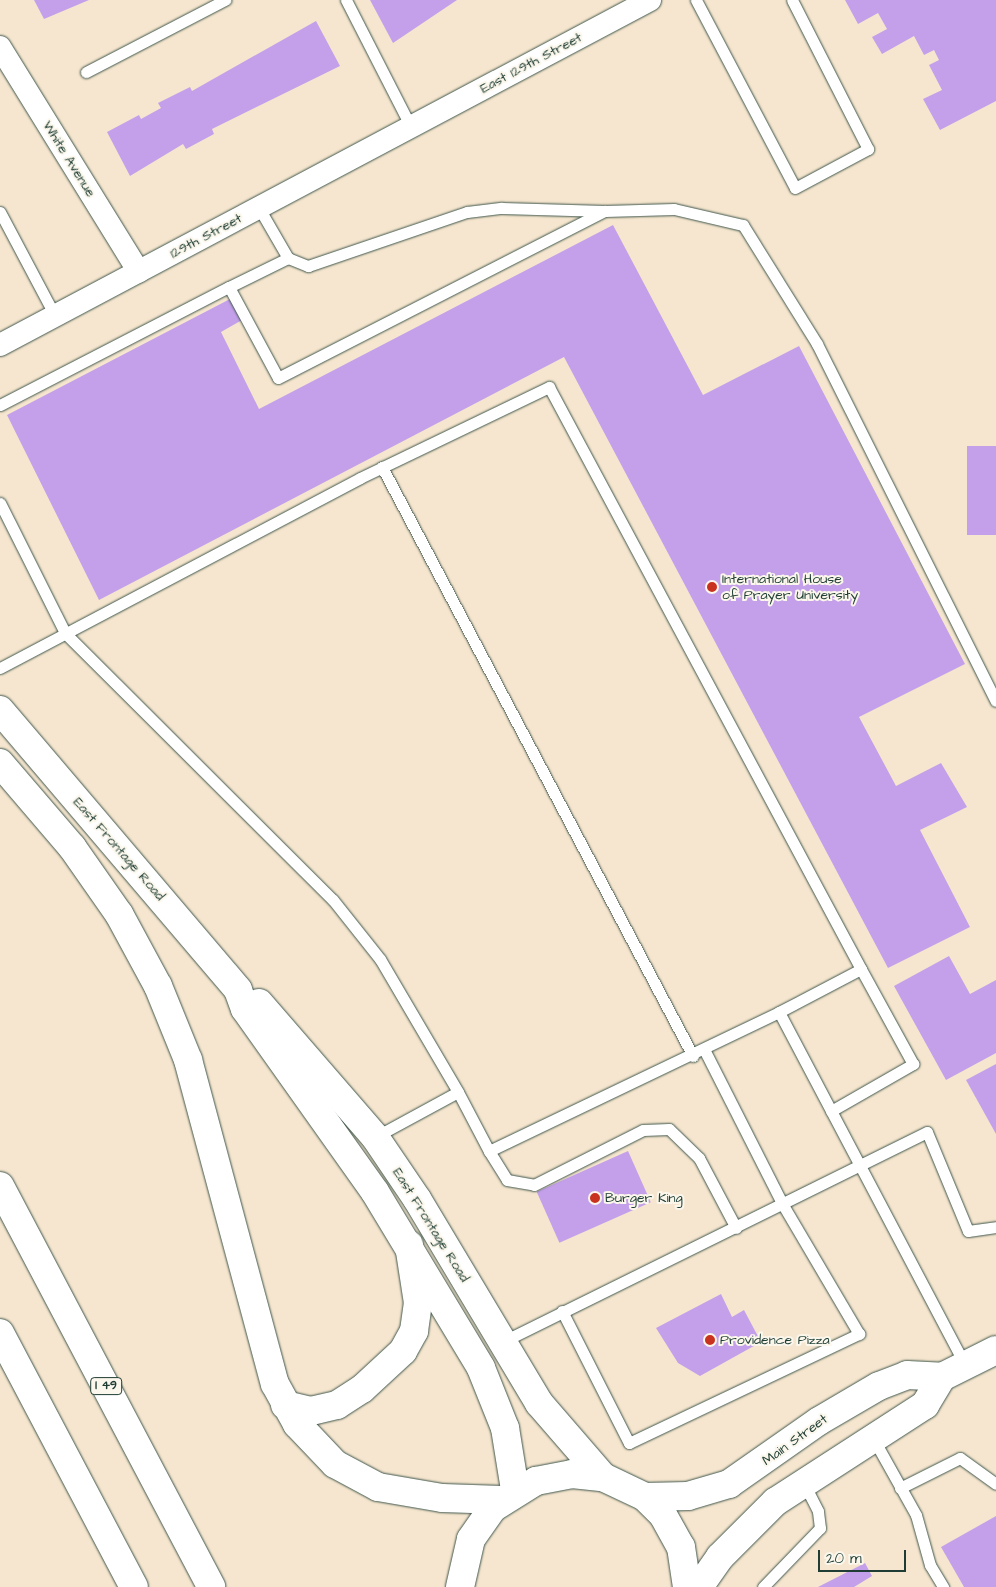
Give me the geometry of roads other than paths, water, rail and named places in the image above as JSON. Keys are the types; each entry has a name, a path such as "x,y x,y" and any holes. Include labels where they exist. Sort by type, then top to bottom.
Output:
{"main road":[{"name":"East Frontage Road","path":"0,710 238,990 255,999 375,1137 418,1199 539,1403 603,1477"},
{"path":"0,762 72,847 119,914 171,1015 188,1060 274,1384 285,1405 335,1464 378,1487 442,1498 509,1495"},
{"name":"East Frontage Road","path":"238,990 244,1009 409,1245 495,1400 509,1495"},
{"name":"I 49","path":"0,1186 211,1587"},
{"path":"285,1405 311,1411 338,1405 362,1389 403,1351 414,1331 418,1303 409,1245"},
{"path":"0,1334 134,1587"},
{"name":"Main Street","path":"645,1498 688,1496 728,1484 819,1421 879,1386 907,1375 953,1371 996,1350"},
{"path":"698,1587 747,1528 803,1480 925,1405 953,1371"},
{"path":"444,1587 461,1576 483,1520 509,1495 550,1476 603,1477 645,1498 678,1540 687,1587"}],"street":[{"name":"East 129th Street","path":"411,127 650,0"},
{"name":"White Avenue","path":"0,47 139,272"},
{"name":"129th Street","path":"0,345 411,127"}],"lane":[{"path":"86,72 225,0"},
{"path":"346,0 411,127"},
{"path":"696,0 795,188 868,149 792,0"},
{"path":"259,208 288,258 308,266 467,212 502,208 605,211 674,209 743,225 817,344 996,701"},
{"path":"229,287 278,378 605,211"},
{"path":"0,212 55,316"},
{"path":"0,405 288,258"},
{"path":"0,668 382,468 549,387 913,1064 831,1111"},
{"path":"382,468 693,1056"},
{"path":"0,503 65,633 333,900 380,959 507,1180 534,1185 643,1130 669,1128 698,1158 736,1228"},
{"path":"489,1151 693,1056 861,969"},
{"path":"779,1012 860,1167 953,1371"},
{"path":"562,1311 629,1443 858,1334 783,1205 705,1050"},
{"path":"375,1137 458,1092"},
{"path":"502,1342 562,1311 860,1167 927,1132 968,1231 996,1227"},
{"path":"872,1436 916,1516 930,1565 943,1587"},
{"path":"900,1488 960,1458 996,1484"},
{"path":"763,1587 820,1528 818,1511 803,1480"}],"place":[{"name":"International House of Prayer University","path":"712,587"},
{"name":"Burger King","path":"595,1198"},
{"name":"Providence Pizza","path":"710,1340"}]}
